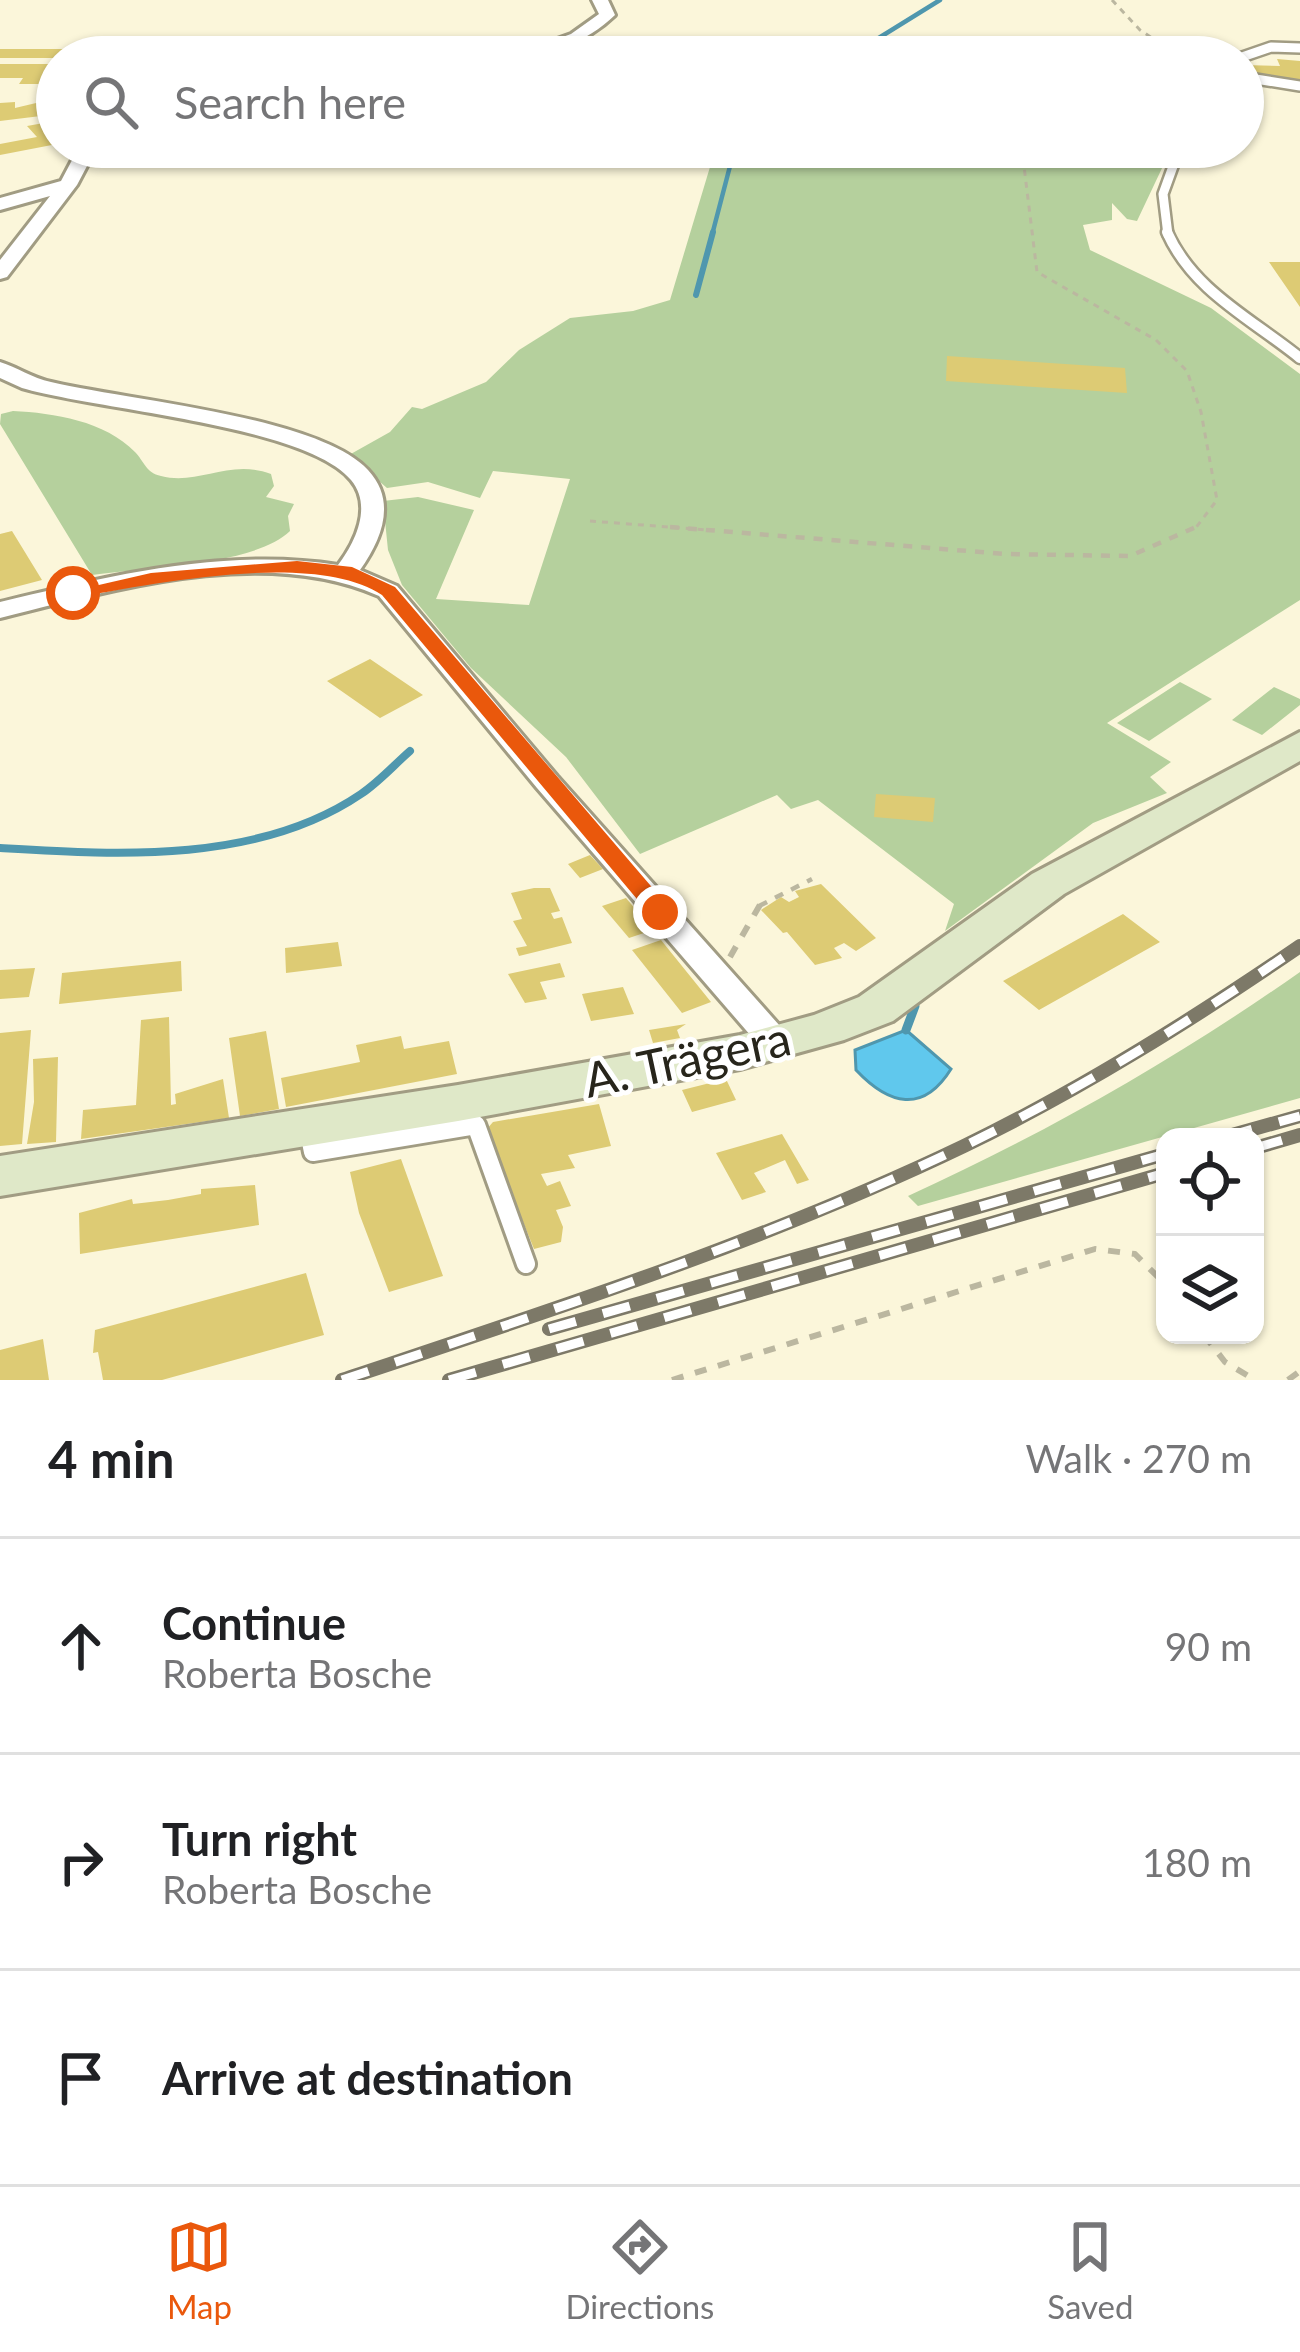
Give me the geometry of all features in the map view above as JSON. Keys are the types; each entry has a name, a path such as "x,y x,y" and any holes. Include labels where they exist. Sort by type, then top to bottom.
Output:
{"street":[{"path":"575,36 592,30 607,15 600,0"},
{"path":"0,273 77,168"},
{"path":"0,203 68,185"},
{"path":"0,368 12,378 237,428 346,463 370,489 374,512 367,545 346,571"},
{"path":"0,610 190,574 297,566 346,571 388,591 776,1043"},
{"name":"A. Trägera","path":"0,1176 776,1043 876,1009 1048,884 1300,743"}],"lane":[{"path":"1264,49 1300,48"},
{"path":"1264,80 1300,86"},
{"path":"1172,168 1161,197 1168,245 1211,291 1300,358"},
{"path":"308,1126 313,1152 476,1125 526,1264"}],"path":[{"path":"1112,0 1150,36"},
{"path":"590,521 1005,554 1130,556 1192,533 1216,500 1190,373 1154,340 1064,293 1037,272 1024,168"},
{"path":"718,978 761,902 812,879"},
{"path":"672,1380 1120,1246 1143,1256 1156,1273"},
{"path":"1211,1344 1225,1362 1255,1380"},
{"path":"1288,1380 1300,1371"}],"green space":[{"path":"710,168 1162,168 1137,221 1127,219 1112,203 1112,220 1083,225 1090,250 1211,308 1300,374 1300,600 1107,723 1171,762 1150,777 1167,793 1093,823 945,931 954,904 818,800 791,809 777,795 640,854 566,757 471,668 402,585 388,550 383,501 418,497 474,510 436,599 529,605 570,479 493,471 480,498 428,482 387,488 349,455 390,432 412,407 422,409 486,382 519,350 570,318 633,311 670,300"},
{"path":"13,411 94,426 123,441 161,476 188,478 241,469 271,474 274,486 266,497 294,504 288,516 290,531 273,543 225,558 92,575 0,424 1,414"},
{"path":"1180,682 1212,699 1149,741 1117,723"},
{"path":"1274,687 1300,699 1300,705 1262,735 1232,720"},
{"path":"1300,972 1300,1098 1194,1128 1156,1128 1156,1139 918,1206 908,1196 1010,1147 1206,1035"}],"water":[{"path":"906,1030 951,1069 929,1093 905,1099 868,1082 856,1070 855,1050"}],"building":[{"path":"0,49 36,49 36,58 0,58"},
{"path":"1277,59 1300,61 1300,81 1264,77 1264,66 1280,66"},
{"path":"0,64 36,64 36,84 19,84 23,78 0,78"},
{"path":"15,102 15,108 36,103 36,117 0,121 0,103"},
{"path":"36,137 36,148 0,155 0,144"},
{"path":"1269,262 1300,262 1300,307"},
{"path":"947,356 1125,368 1127,393 946,381"},
{"path":"12,531 42,580 0,591 0,534"},
{"path":"370,659 423,695 380,718 327,681"},
{"path":"876,794 935,798 933,822 874,817"},
{"path":"590,855 603,869 580,878 568,864"},
{"path":"821,884 876,938 856,951 844,943 834,948 842,958 815,965 761,910 781,897 789,902 799,897 795,891"},
{"path":"550,888 560,911 551,913 554,919 562,917 572,943 519,956 516,948 527,946 513,921 522,919 511,893"},
{"path":"626,898 653,930 629,938 602,906"},
{"path":"1123,914 1160,942 1039,1010 1003,981"},
{"path":"661,940 711,1002 682,1013 632,950"},
{"path":"338,942 342,966 286,973 285,948"},
{"path":"181,961 182,991 59,1004 62,973"},
{"path":"560,963 565,977 540,982 547,999 525,1003 508,974"},
{"path":"35,968 29,997 0,999 0,970"},
{"path":"623,987 634,1014 591,1021 582,994"},
{"path":"169,1017 171,1105 176,1104 175,1094 223,1079 229,1118 81,1139 83,1110 136,1105 141,1020"},
{"path":"686,1024 677,1030 680,1038 653,1043 649,1030"},
{"path":"31,1030 22,1144 0,1146 0,1033"},
{"path":"266,1031 279,1109 240,1116 229,1038"},
{"path":"401,1036 404,1049 449,1041 457,1074 286,1107 281,1078 360,1062 356,1045"},
{"path":"58,1057 56,1142 27,1144 34,1102 33,1059"},
{"path":"726,1079 736,1100 692,1112 682,1090"},
{"path":"599,1104 611,1146 568,1155 575,1168 541,1174 547,1186 560,1181 571,1206 556,1210 563,1227 561,1242 534,1249 486,1130 493,1122"},
{"path":"782,1134 809,1180 797,1184 785,1160 754,1173 766,1192 742,1200 716,1153"},
{"path":"401,1159 443,1276 389,1292 359,1213 350,1172"},
{"path":"255,1185 259,1225 80,1254 79,1213 132,1199 133,1204 201,1194 201,1189"},
{"path":"306,1273 324,1335 162,1380 103,1380 98,1352 93,1353 95,1330"},
{"path":"43,1339 49,1380 0,1380 0,1350"}],"waterway":[{"path":"882,36 940,0"},
{"path":"712,235 730,168"},
{"path":"696,295 713,232"},
{"path":"0,848 139,852 233,844 321,817 368,789 410,751"},
{"path":"906,1030 915,1006"}],"railway":[{"path":"342,1380 657,1273 888,1181 1094,1077 1300,946"},
{"path":"1257,1128 1300,1116"},
{"path":"1264,1145 1300,1135"},
{"path":"549,1329 1156,1157"},
{"path":"449,1380 1156,1176"}],"route":[{"path":"73,593 209,572 297,566 346,571 370,579 388,591 660,912"}]}
